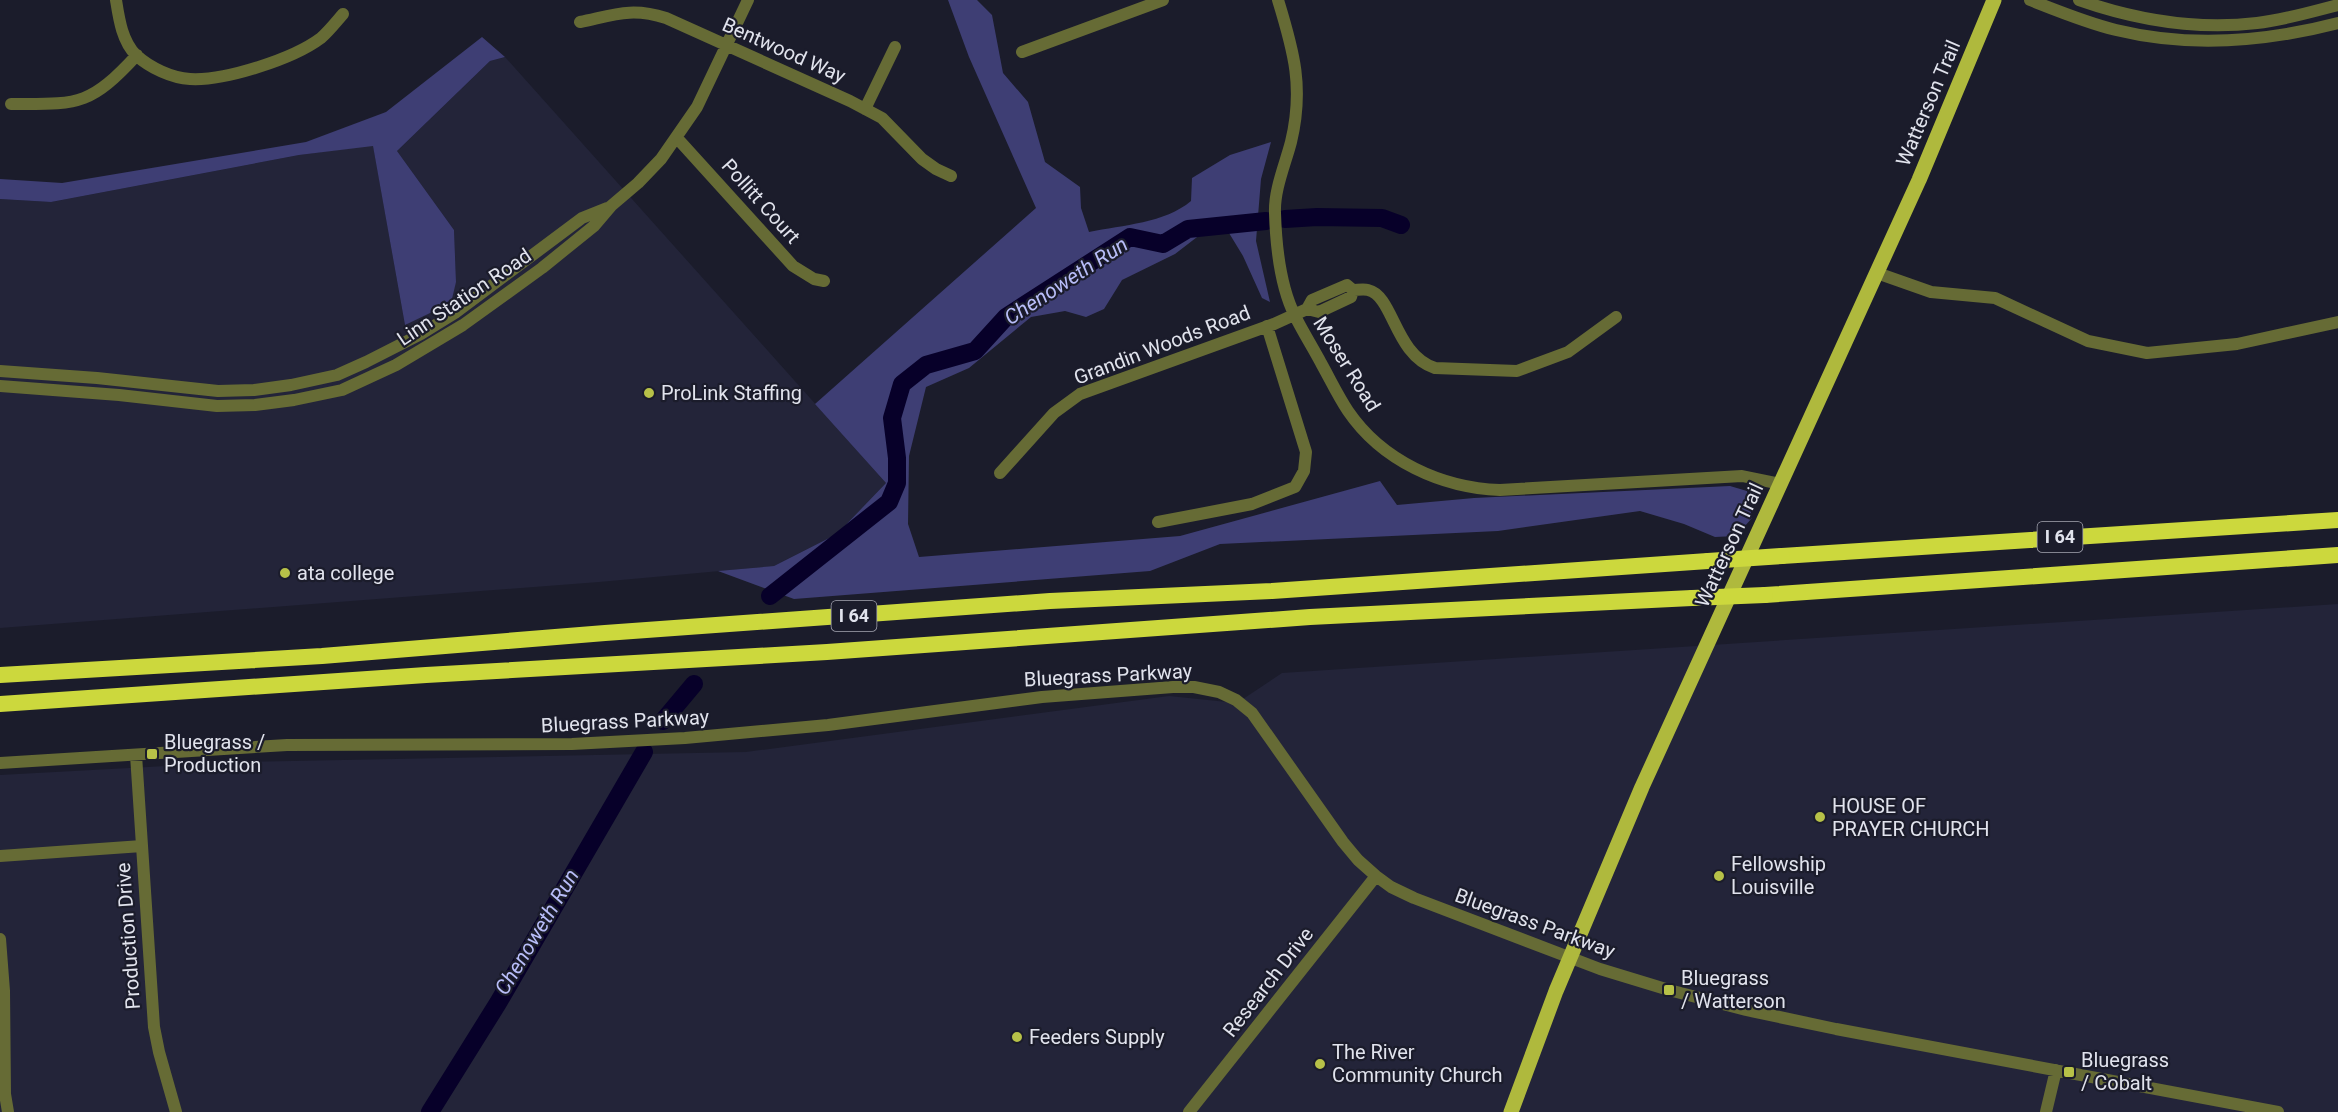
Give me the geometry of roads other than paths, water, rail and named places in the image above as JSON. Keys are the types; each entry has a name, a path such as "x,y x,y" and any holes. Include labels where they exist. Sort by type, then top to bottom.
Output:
{"highway":[{"name":"I 64","path":"0,675 322,656 616,632 1050,602 1272,591 2338,520"},
{"name":"I 64","path":"0,704 426,675 850,651 1310,617 1765,595 2338,555"},
{"path":"2241,560 2338,560"}],"main road":[{"name":"Watterson Trail","path":"1511,1112 1571,957 1657,755 1919,180 1994,0"}],"street":[{"path":"116,0 121,28 136,55 175,76 193,79 208,78 268,64 320,38 343,14"},
{"name":"Linn Station Road","path":"0,386 119,395 217,406 255,405 342,390 396,365 463,325 542,268 583,236 611,206 638,183 677,138 697,107 748,0"},
{"path":"1022,52 1163,0"},
{"name":"Moser Road","path":"1278,0 1293,47 1298,100 1275,210 1282,270 1294,315 1349,412 1369,434 1399,459 1429,476 1471,488 1500,490 1742,476 1780,484"},
{"path":"2030,0 2115,30 2186,40 2256,39 2308,31 2338,23"},
{"path":"2079,0 2112,11 2154,20 2212,26 2274,21 2338,5"},
{"name":"Bentwood Way","path":"580,22 619,12 650,12 666,18 865,109 888,123 922,159 951,176"},
{"path":"865,109 895,47"},
{"path":"11,104 66,104 88,97 109,84 136,55"},
{"name":"Pollitt Court","path":"677,138 793,266 814,279 824,281"},
{"name":"Linn Station Road","path":"0,371 97,378 218,391 254,390 337,375 422,334 582,218 611,206"},
{"path":"1877,273 1931,292 1995,298 2088,341 2147,352 2237,344 2338,322"},
{"name":"Grandin Woods Road","path":"1000,473 1054,413 1080,394 1267,326 1307,309 1319,312 1351,297 1353,290 1368,290 1382,299 1405,345 1423,364 1435,368 1517,371 1568,352 1616,317"},
{"path":"1158,522 1252,504 1294,487 1300,481 1304,471 1306,452 1267,326"},
{"name":"Bluegrass Parkway","path":"0,764 287,745 572,744 685,738 817,726 1042,697 1194,687 1229,696 1252,713 1358,860 1391,887 1414,898 1600,969 1723,1005 1836,1029 2278,1112"},
{"name":"Production Drive","path":"136,755 154,1027 176,1112"},
{"path":"0,856 142,846"},
{"name":"Research Drive","path":"1189,1112 1376,876"},
{"path":"0,939 4,991 5,1095 8,1112"},
{"path":"2046,1112 2056,1070"}],"waterway":[{"name":"Chenoweth Run","path":"1285,219 1382,218 1401,225"},
{"name":"Chenoweth Run","path":"770,596 889,502 897,483 897,458 892,418 902,384 926,365 975,351 1006,317 1130,237 1163,244 1188,229 1266,221"},
{"name":"Chenoweth Run","path":"663,721 694,684"},
{"name":"Chenoweth Run","path":"430,1112 498,1003 644,752"}],"place":[{"name":"ProLink Staffing","path":"649,393"},
{"name":"ata college","path":"285,573"},
{"name":"Bluegrass / Production","path":"152,754"},
{"name":"HOUSE OF PRAYER CHURCH","path":"1820,817"},
{"name":"Fellowship Louisville","path":"1719,876"},
{"name":"Bluegrass / Watterson","path":"1669,990"},
{"name":"Feeders Supply","path":"1017,1037"},
{"name":"The River Community Church","path":"1320,1064"},
{"name":"Bluegrass / Cobalt","path":"2069,1072"}]}
